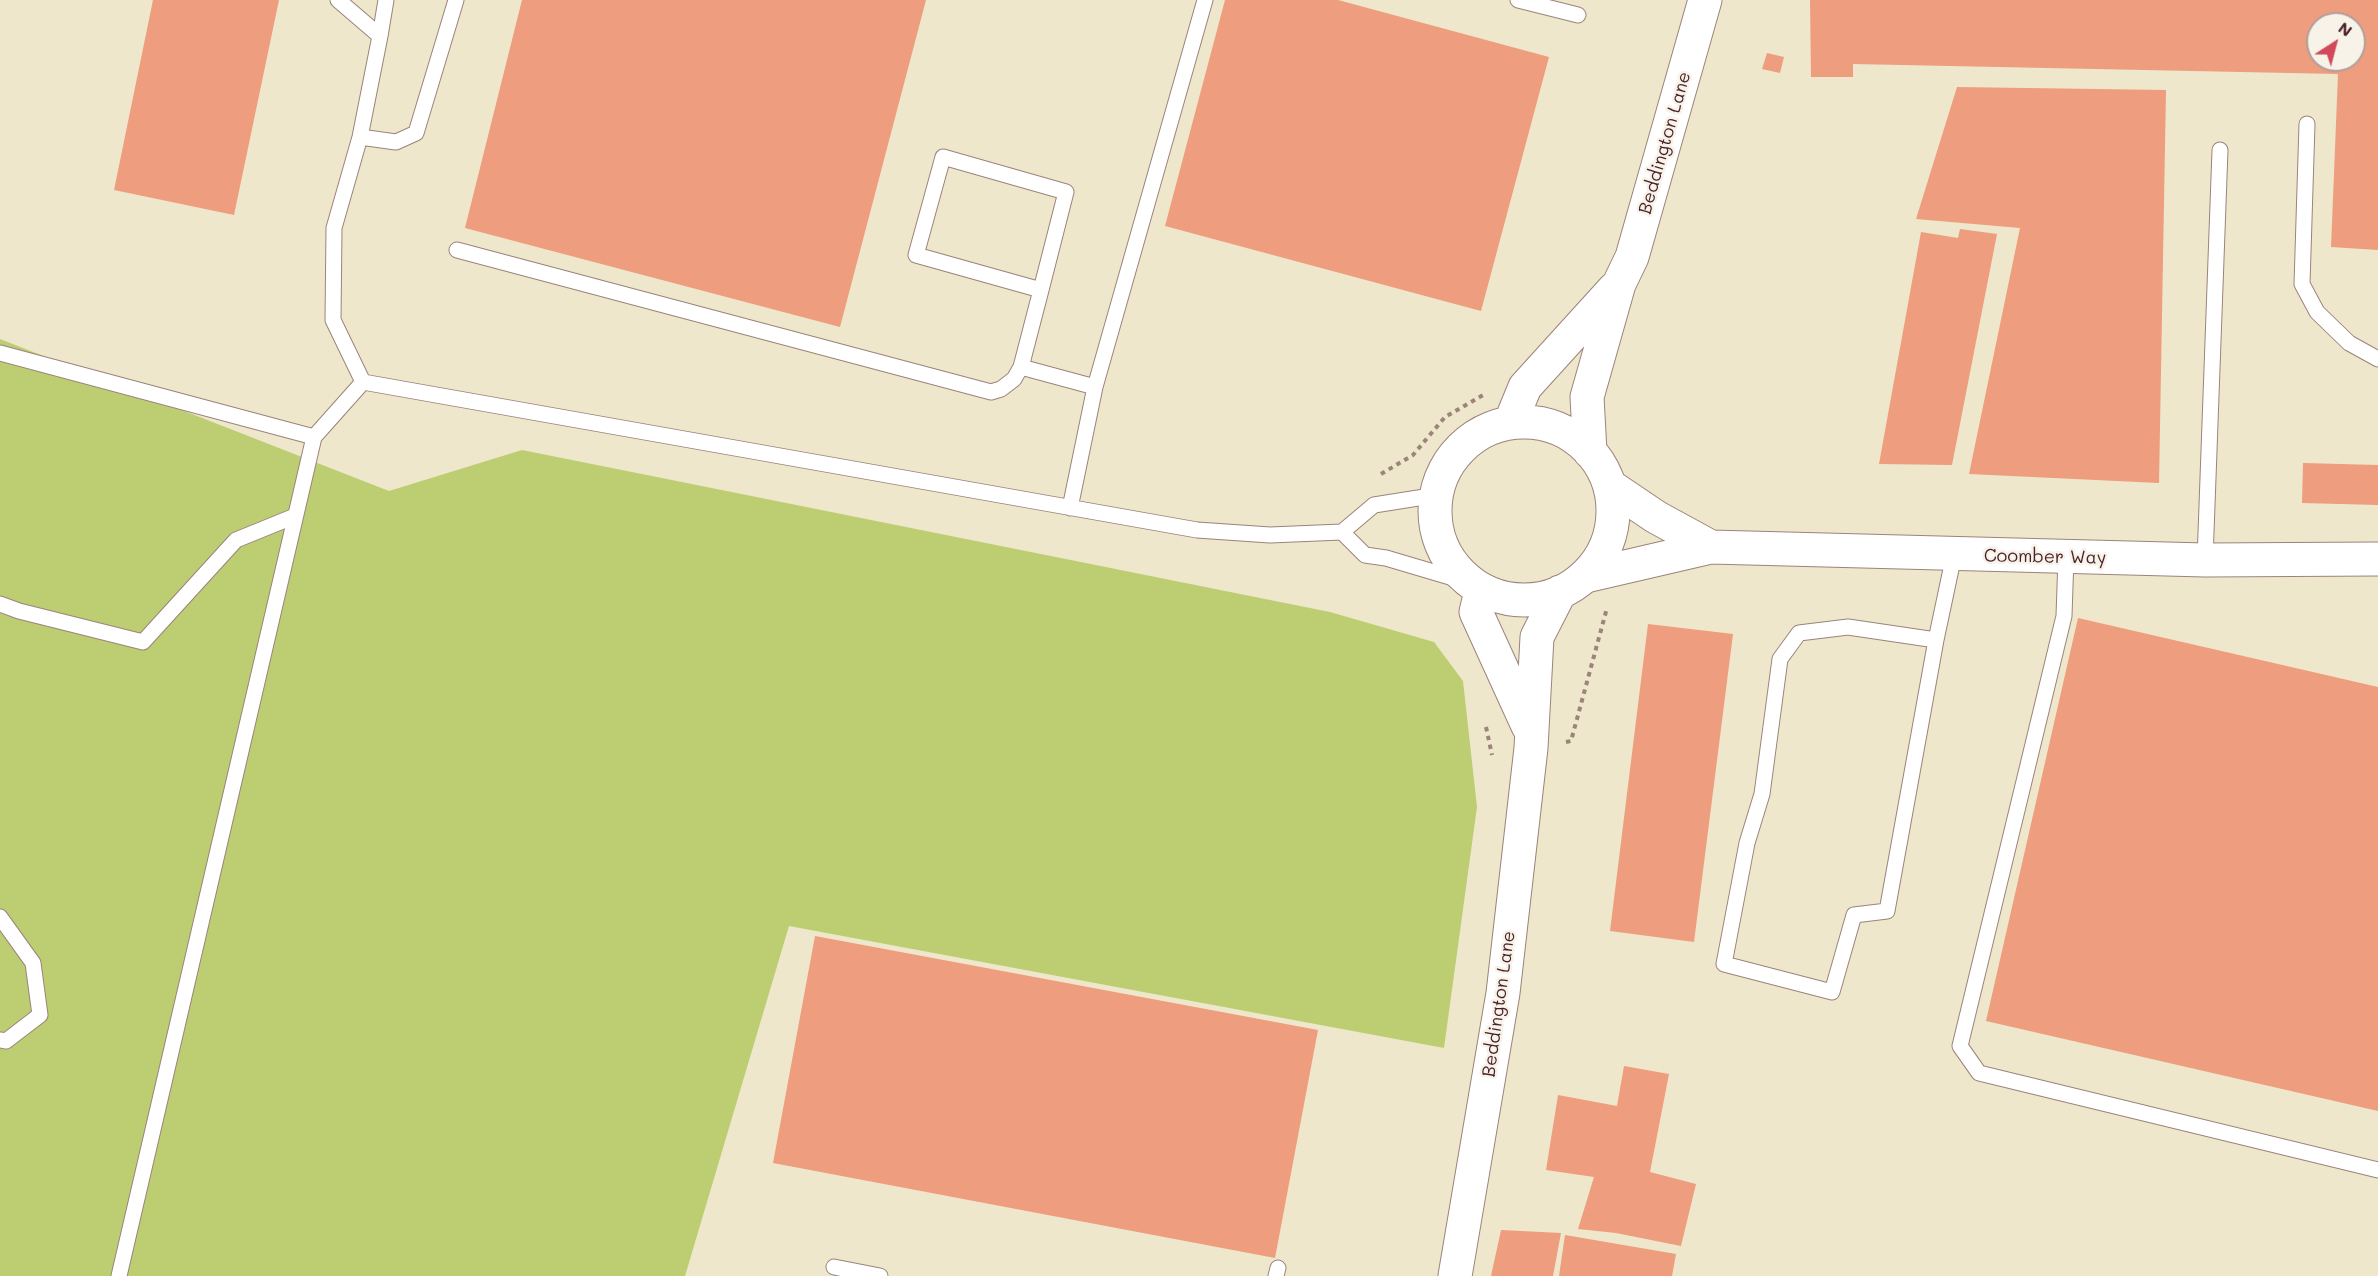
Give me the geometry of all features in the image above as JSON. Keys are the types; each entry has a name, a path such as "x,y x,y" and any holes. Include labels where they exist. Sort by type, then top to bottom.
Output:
{"main road":[{"name":"Beddington Lane","path":"1590,452 1587,397 1619,284 1632,257 1705,0"},
{"name":"Beddington Lane","path":"1511,421 1525,387 1619,284"},
{"name":"Beddington Lane","path":"1455,1276 1503,993 1530,739 1537,637 1573,584 1609,541 1613,505 1610,486 1596,457 1580,441 1552,423 1511,421 1473,436 1460,447 1441,473 1433,510 1442,549 1474,586"},
{"name":"Coomber Way","path":"1610,486 1656,517 1711,547"},
{"name":"Coomber Way","path":"1573,584 1711,547 2205,560 2378,559"},
{"path":"1530,739 1476,612 1474,586 1511,600 1551,597 1573,584"}],"lane":[{"path":"339,0 380,36"},
{"path":"363,382 333,320 334,228 360,137 386,0"},
{"path":"360,137 396,142 416,133 456,0"},
{"path":"1070,508 1095,387 1205,0"},
{"path":"1518,0 1578,15"},
{"path":"2307,124 2302,284 2317,312 2349,343 2378,358"},
{"path":"2205,560 2220,150"},
{"path":"458,250 991,392 1001,389 1014,379 1021,367 1041,290 1066,192 943,157 916,255 1041,290"},
{"path":"0,353 314,437"},
{"path":"1021,367 1095,387"},
{"path":"119,1276 314,437 363,382"},
{"path":"363,382 1197,530 1270,535 1342,532 1374,505 1437,495"},
{"path":"0,604 19,611 142,642 236,540 296,516"},
{"path":"1342,532 1365,555 1386,558 1474,586"},
{"path":"1936,640 1848,627 1838,628 1799,633 1780,659 1762,794 1747,843 1724,964 1832,992 1854,915 1887,911 1936,640 1954,555"},
{"path":"2066,557 2064,616 1960,1046 1979,1073 2378,1170"},
{"path":"0,917 33,963 40,1015 6,1041 0,1040"},
{"path":"834,1267 880,1276"}],"path":[{"path":"1374,478 1413,455 1446,417 1487,393"},
{"path":"1530,739 1571,741 1610,600"},
{"path":"1486,726 1493,760"}],"green space":[{"path":"0,339 389,491 522,450 1330,612 1434,642 1463,681 1477,807 1444,1048 789,926 685,1276 0,1276"}],"building":[{"path":"153,0 279,0 234,215 114,190"},
{"path":"522,0 926,0 840,327 465,228"},
{"path":"1225,0 1338,0 1549,57 1481,311 1165,226"},
{"path":"1810,0 2378,0 2378,250 2331,247 2338,74 1853,64 1853,77 1811,77"},
{"path":"1767,53 1784,57 1780,73 1762,69"},
{"path":"1957,87 2166,90 2159,483 1969,474 2020,228 1916,219"},
{"path":"1960,229 1997,234 1952,465 1879,464 1921,232 1958,238"},
{"path":"2303,463 2378,465 2378,505 2302,503"},
{"path":"2078,618 2378,687 2378,1111 1986,1021"},
{"path":"1648,624 1733,634 1694,942 1610,931"},
{"path":"815,936 1318,1030 1275,1258 773,1163"},
{"path":"1624,1066 1669,1074 1650,1172 1696,1184 1681,1246 1616,1233 1578,1229 1594,1177 1546,1170 1558,1095 1617,1106"},
{"path":"1501,1230 1561,1233 1553,1276 1491,1276"},
{"path":"1565,1235 1676,1254 1672,1276 1559,1276"}]}
